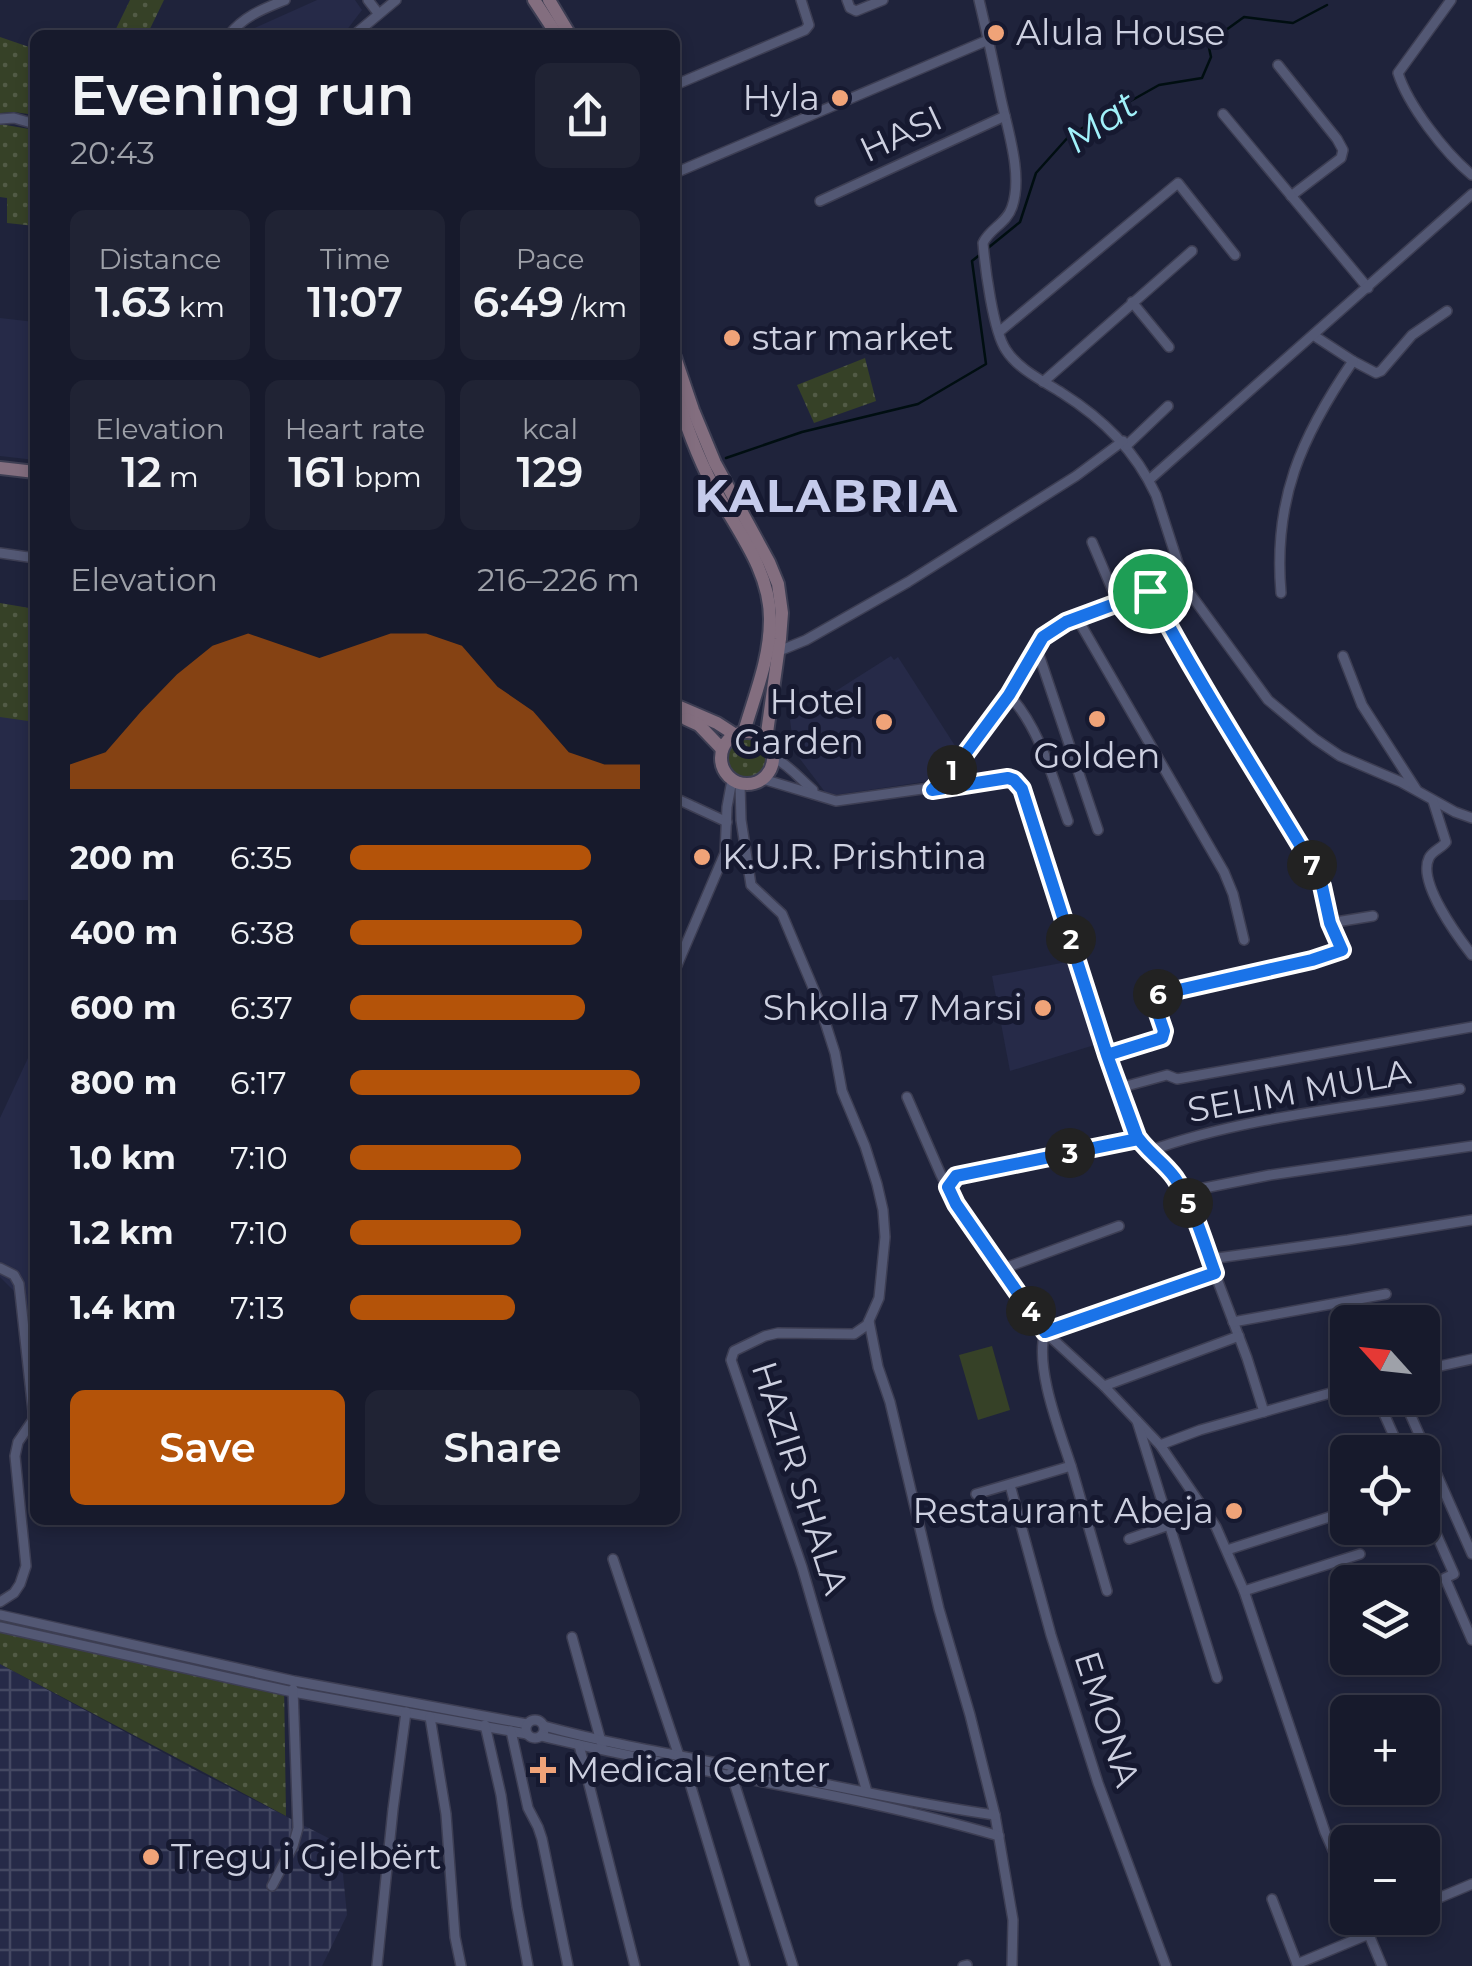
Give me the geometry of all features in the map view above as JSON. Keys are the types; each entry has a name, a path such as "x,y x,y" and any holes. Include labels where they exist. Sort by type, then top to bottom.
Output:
{"street":[{"path":"233,30 252,14 285,0"},
{"path":"368,0 378,13"},
{"path":"359,30 396,0"},
{"path":"534,0 554,30"},
{"path":"680,84 808,28 801,0"},
{"path":"847,0 856,12 883,0"},
{"path":"979,0 1014,166 1013,205 1005,220 985,238 984,252 1003,345 1011,356 1089,412 1124,444 1149,480 1192,598 1256,686 1276,707 1340,756 1472,818"},
{"path":"1450,0 1398,73 1420,113 1472,175"},
{"path":"552,2 567,30"},
{"path":"680,171 988,40"},
{"path":"1278,65 1343,150 1341,158 1291,196"},
{"path":"1223,114 1368,288"},
{"name":"HASI","path":"820,201 1005,116"},
{"path":"0,119 30,123"},
{"path":"999,332 1178,183 1235,255"},
{"path":"1149,480 1472,194"},
{"path":"1043,382 1192,251"},
{"path":"1132,302 1168,347"},
{"path":"1313,336 1371,371 1381,371 1412,335 1447,312"},
{"path":"1281,594 1279,540 1295,466 1314,423 1354,361"},
{"path":"680,371 715,463 774,574 781,598 766,740"},
{"path":"680,405 704,468 767,587 770,615 761,681 739,733 722,749"},
{"path":"778,651 806,640 908,582 1124,444 1168,406"},
{"path":"0,468 30,471"},
{"path":"0,477 30,480"},
{"path":"1092,542 1118,603"},
{"path":"0,553 30,557"},
{"path":"1098,830 1037,649 1038,642 1066,622 1184,580"},
{"path":"1107,1055 1162,1038 1164,1031 1152,996 1342,950 1314,868 1227,728 1150,591"},
{"path":"1077,618 1224,872 1244,940"},
{"path":"932,790 960,761 1037,649"},
{"path":"1344,656 1362,705 1416,789"},
{"path":"1009,695 1032,729 1068,820"},
{"path":"680,707 739,733 756,733 772,748 772,768 763,780 752,784 736,782"},
{"path":"680,716 699,725 722,749 722,767 736,782 751,885 782,914 817,997 842,1091 877,1184 884,1224 884,1268 870,1321 939,1609 995,1815 1013,1920 1012,1966"},
{"path":"774,758 787,764 819,796"},
{"path":"763,780 836,801 1001,778 1018,784 1138,1139 1170,1171 1184,1192 1264,1412"},
{"path":"680,959 722,862 727,844 727,806 736,782"},
{"path":"680,800 727,822"},
{"path":"1432,800 1446,842 1428,858 1430,882 1446,916 1472,955"},
{"path":"1330,923 1373,916"},
{"path":"1119,1088 1166,1075 1177,1079 1472,1026"},
{"name":"SELIM MULA","path":"1149,1151 1230,1126 1460,1089"},
{"path":"907,1097 963,1214 1045,1332 1160,1445 1204,1506 1244,1592 1330,1843"},
{"path":"948,1187 956,1176 1138,1139"},
{"path":"1184,1192 1270,1175 1472,1146"},
{"path":"1210,1259 1472,1220"},
{"path":"1002,1269 1118,1226"},
{"path":"0,1268 14,1276 18,1284 30,1389"},
{"path":"1045,1332 1215,1273"},
{"path":"1234,1322 1386,1294"},
{"name":"HAZIR SHALA","path":"867,1792 802,1567 731,1357 734,1351 765,1336 796,1331 854,1334 870,1321"},
{"path":"1045,1332 1042,1352 1050,1397 1107,1590"},
{"path":"1104,1386 1239,1336"},
{"path":"1440,1366 1472,1359"},
{"path":"1160,1445 1330,1393"},
{"path":"1411,1415 1472,1554"},
{"path":"1136,1419 1217,1678"},
{"path":"0,1602 14,1593 26,1566 15,1456 18,1442 30,1424"},
{"path":"976,1494 1071,1466"},
{"name":"EMONA","path":"1010,1485 1092,1765 1166,1966"},
{"path":"1227,1550 1330,1517"},
{"path":"1129,1539 1169,1525"},
{"path":"1440,1542 1454,1574 1445,1578 1472,1640"},
{"path":"1244,1592 1360,1554"},
{"path":"614,1559 746,1966"},
{"path":"0,1615 293,1687 527,1729"},
{"path":"0,1627 512,1731 527,1729 536,1720 542,1731 578,1745 602,1746"},
{"path":"572,1636 602,1746"},
{"path":"272,1886 298,1828 293,1687"},
{"path":"377,1966 406,1712"},
{"path":"430,1716 446,1814 455,1937 461,1966"},
{"path":"485,1725 528,1966"},
{"path":"527,1729 531,1737 542,1731 684,1767 867,1792 999,1836"},
{"path":"512,1731 528,1808 542,1839 568,1966"},
{"path":"578,1745 635,1966"},
{"path":"643,1754 679,1755 731,1771 909,1806 995,1815"},
{"path":"731,1771 793,1966"},
{"path":"1440,1897 1472,1884"},
{"path":"1272,1899 1297,1965 1350,1935"},
{"path":"1370,1935 1382,1966"}],"shaded area":[{"path":"317,0 355,0 362,10 347,30 250,30"},
{"path":"0,318 30,321 30,459 0,456"},
{"path":"0,606 30,611 30,900 0,900"},
{"path":"891,656 894,660 898,657 959,752 930,781 828,796 794,751 790,720"},
{"name":"Shkolla 7 Marsi","path":"1072,961 1101,1043 1010,1071 992,976"},
{"path":"30,1054 28,1386 15,1292 0,1277 0,1118"},
{"name":"Tregu i Gjelbërt","path":"0,1664 340,1844 347,1915 322,1966 0,1966"}],"green space":[{"path":"130,0 164,0 149,30 115,30"},
{"path":"0,37 30,47 30,114 0,113"},
{"path":"0,124 30,129 30,225 7,223 7,198 0,197"},
{"path":"865,358 876,401 814,423 797,385"},
{"path":"0,603 30,608 30,721 0,717"},
{"path":"747,737 762,743 768,758 762,773 747,779 732,773 726,758 732,743"},
{"path":"992,1346 1010,1410 978,1420 959,1355"},
{"path":"0,1614 123,1646 177,1666 284,1682 286,1816 0,1664"}],"waterway":[{"name":"Mat","path":"988,248 1020,222 1036,173 1070,135 1159,85 1202,78 1211,57 1208,43 1244,17 1293,23 1327,5"},
{"name":"Mat","path":"726,458 802,432 918,404 986,364 972,261 982,253"}],"place":[{"name":"Alula House","path":"996,33"},
{"name":"Hyla","path":"840,98"},
{"name":"star market","path":"732,338"},
{"name":"Golden","path":"1097,719"},
{"name":"Hotel Garden","path":"884,722"},
{"name":"K.U.R. Prishtina","path":"702,857"},
{"name":"Shkolla 7 Marsi","path":"1043,1008"},
{"name":"Restaurant Abeja","path":"1234,1511"},
{"name":"Medical Center","path":"543,1770"},
{"name":"Tregu i Gjelbërt","path":"151,1857"}],"district":[{"name":"KALABRIA","path":"827,496"}],"route":[{"path":"1150,591 1066,622 1043,637 1009,695 960,761 932,790 1008,778 1022,789 1107,1055 1138,1139 950,1180 948,1187 956,1204 1045,1332 1215,1273 1184,1192 1142,1145 1138,1139 1130,1124 1107,1055 1162,1038 1164,1031 1152,996 1342,950 1330,923 1319,876 1227,728 1150,591"}]}
